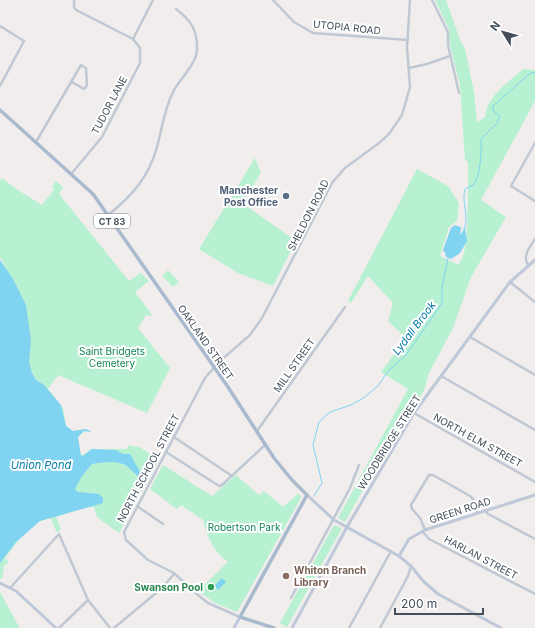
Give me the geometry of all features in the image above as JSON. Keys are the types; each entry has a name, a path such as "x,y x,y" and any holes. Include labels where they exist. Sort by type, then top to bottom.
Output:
{"main road":[{"name":"OAKLAND STREET","path":"0,110 72,173 93,194 214,367 265,446 280,467 307,495"},
{"path":"274,628 240,617 307,495"}],"street":[{"path":"74,0 74,7 76,10 133,39 153,0"},
{"name":"UTOPIA ROAD","path":"273,0 294,22 313,33 408,40"},
{"name":"SHELDON ROAD","path":"214,367 250,335 262,318 337,176 353,161 379,143 396,124 408,98 410,79 408,40 410,0"},
{"path":"432,0 448,32 450,56 459,93"},
{"path":"108,215 130,196 146,176 157,148 165,114 173,91 195,59 197,51 195,29 190,20 176,9"},
{"path":"0,26 24,41 0,86"},
{"name":"TUDOR LANE","path":"72,173 102,137 140,63 140,48 133,39"},
{"path":"409,68 427,64 450,56"},
{"path":"36,142 81,65 86,68 87,85 84,89 72,82"},
{"path":"535,143 534,148 511,186 535,201"},
{"path":"528,265 525,259 535,239"},
{"name":"WOODBRIDGE STREET","path":"292,628 347,527 414,413 510,282 535,260"},
{"path":"510,282 535,302"},
{"name":"MILL STREET","path":"256,431 345,307"},
{"path":"470,337 535,375"},
{"name":"NORTH SCHOOL STREET","path":"214,367 203,382 124,529 124,538 148,560 174,574 192,591 206,601 225,612 240,617"},
{"path":"441,376 535,430"},
{"name":"NORTH ELM STREET","path":"414,413 535,482"},
{"path":"174,437 232,476"},
{"path":"166,452 218,486 232,476 265,446"},
{"path":"291,598 352,486 359,465"},
{"path":"424,531 420,518 412,509 411,505 429,475 433,475 470,496 473,499 477,513"},
{"name":"GREEN ROAD","path":"400,556 409,539 424,531 535,494"},
{"name":"OAKLAND STREET","path":"307,495 333,519 400,556 411,566 423,581 438,594 501,628"},
{"path":"137,506 163,524"},
{"path":"485,510 488,514 535,539"},
{"name":"HARLAN STREET","path":"424,531 429,539 535,594"},
{"path":"10,588 59,534 88,600 110,628"},
{"path":"349,628 390,551"},
{"path":"380,628 408,576 411,566"},
{"path":"114,628 162,588 174,574"},
{"path":"0,583 10,588 58,628 88,600"},
{"path":"234,628 240,617"}],"green space":[{"path":"435,0 446,0 460,40 465,49 474,92 477,122 485,117 489,103 499,90 523,69 535,70 535,101 481,200 506,217 471,277 453,328 428,375 425,388 418,400 408,410 345,522 338,518 408,389 381,372 406,338 388,321 393,303 368,276 351,303 348,301 417,169 448,186 459,203 457,221 449,227 440,256 459,265 466,241 468,212 468,162 465,160 460,85 450,45 449,29"},
{"path":"255,158 261,173 242,203 296,241 273,286 238,273 199,249"},
{"name":"Saint Bridgets Cemetery","path":"2,178 16,189 42,205 54,190 52,187 56,181 63,187 59,194 129,281 141,273 149,281 135,292 153,316 146,315 138,328 170,368 147,413 58,375 48,389 63,408 66,426 73,431 86,429 92,432 84,431 78,437 78,447 82,456 91,449 127,449 129,445 141,448 159,460 119,533 97,517 94,507 82,508 56,517 61,529 57,533 50,517 36,524 24,534 5,558 9,562 4,566 2,579 0,578 0,260 7,269 0,257 0,181"},
{"path":"168,270 179,282 173,287 162,276"},
{"name":"Robertson Park","path":"163,465 212,496 236,475 259,495 264,491 283,507 299,493 301,498 237,612 215,603 198,591 228,562 219,554 212,544 203,520 181,505 177,509 150,489"},
{"path":"334,525 341,528 341,530 287,627 280,623"},
{"path":"0,592 19,627 20,628 0,628"}],"water":[{"path":"455,225 461,227 460,235 465,228 467,241 460,253 451,259 445,256 446,254 443,250 451,228"},
{"name":"Union Pond","path":"0,260 13,279 26,305 31,341 29,362 32,373 36,380 44,385 61,405 66,426 73,431 86,429 92,432 84,431 78,437 81,456 92,449 116,450 123,454 130,454 139,470 149,477 144,482 127,466 115,462 92,464 82,476 75,489 78,492 99,494 103,498 103,503 40,521 15,543 0,563"},
{"path":"222,578 226,582 218,590 214,586"}],"waterway":[{"name":"Lydall Brook","path":"464,229 466,224 464,199 465,189 474,184 478,176 481,156 481,139 497,123 500,116 493,111 493,106 529,74 535,72"},
{"name":"Lydall Brook","path":"314,496 322,483 313,445 319,422 330,412 351,405 365,397 378,386 388,371 406,355 442,303 442,287 448,258"}],"place":[{"name":"Manchester Post Office","path":"286,196"},
{"name":"Whiton Branch Library","path":"286,576"},
{"name":"Swanson Pool","path":"211,587"}]}
